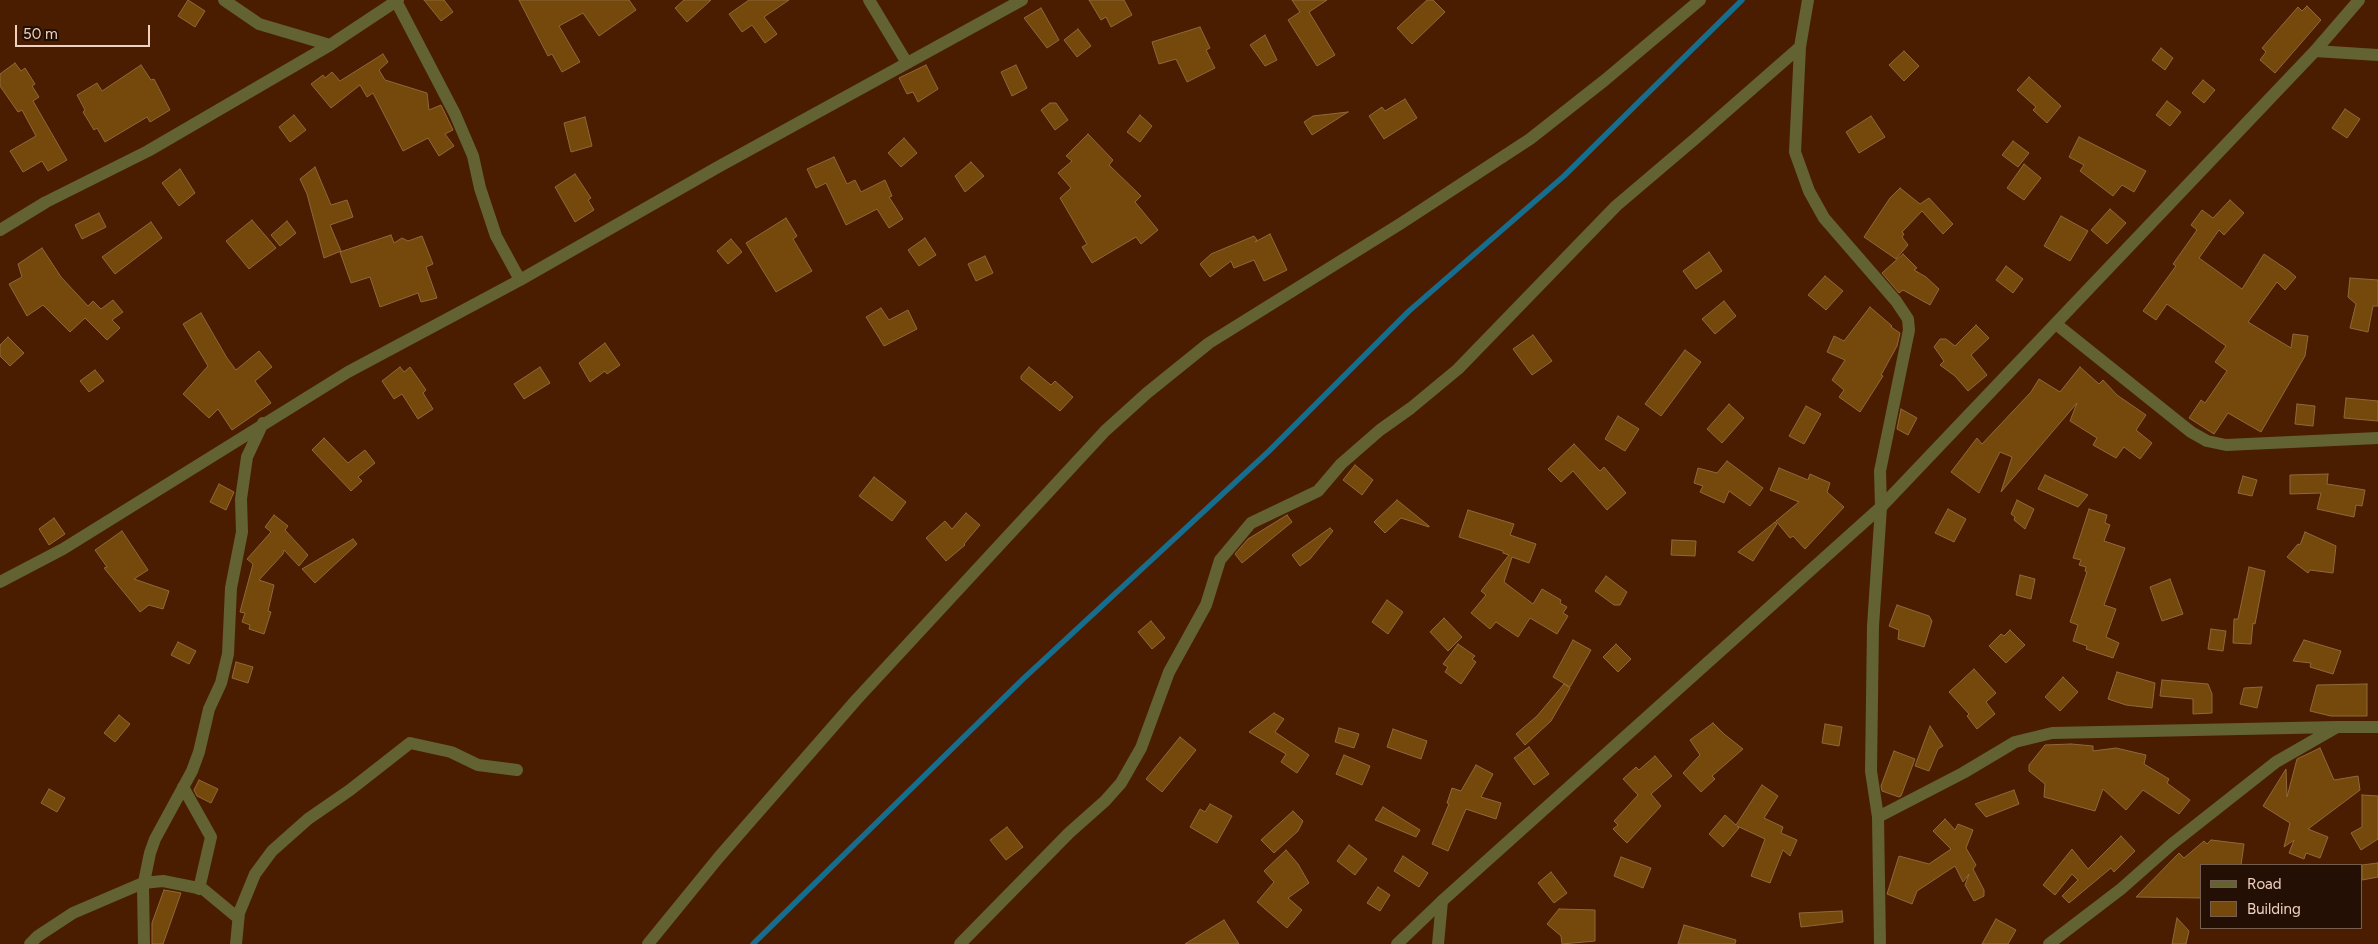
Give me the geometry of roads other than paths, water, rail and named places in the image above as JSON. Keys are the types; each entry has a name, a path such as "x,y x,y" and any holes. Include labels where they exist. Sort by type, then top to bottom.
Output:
{"street":[{"path":"224,0 259,24 330,45"},
{"path":"0,230 46,202 148,150 330,45 397,0 455,114 473,156 480,188 496,236 520,280"},
{"path":"869,0 907,63"},
{"path":"0,582 62,549 348,372 520,280 1022,0"},
{"path":"648,944 719,857 858,699 1098,438 1126,412 1209,343 1400,224 1530,139 1605,80 1700,0"},
{"path":"1808,0 1800,47 1795,152 1809,191 1824,218 1896,301 1908,319 1909,330 1880,471 1881,507 1873,626 1871,771 1878,817 1880,944"},
{"path":"1397,944 1442,901 1881,507 2315,51 2359,0"},
{"path":"960,944 1068,834 1105,801 1121,782 1141,748 1168,672 1206,605 1220,560 1251,523 1286,508 1318,491 1341,464 1380,430 1411,408 1458,369 1616,206 1800,47"},
{"path":"2315,51 2378,54"},
{"path":"2056,324 2191,432 2207,441 2226,445 2378,438"},
{"path":"144,944 144,883 155,839 183,787 199,752 209,709 221,684 228,654 231,588 242,532 241,499 247,457 264,423"},
{"path":"1878,817 1963,773 2015,742 2052,733 2337,726 2378,727"},
{"path":"2049,944 2121,889 2276,762 2337,726"},
{"path":"236,944 238,918 255,874 272,851 308,819 350,790 410,743 451,752 478,765 517,770"},
{"path":"183,787 211,838 199,888"},
{"path":"30,944 38,936 73,912 144,883 163,881 199,888 238,918"},
{"path":"1438,944 1442,901"}],"waterway":[{"path":"753,944 1023,679 1269,451 1409,311 1564,176 1742,0"}]}
